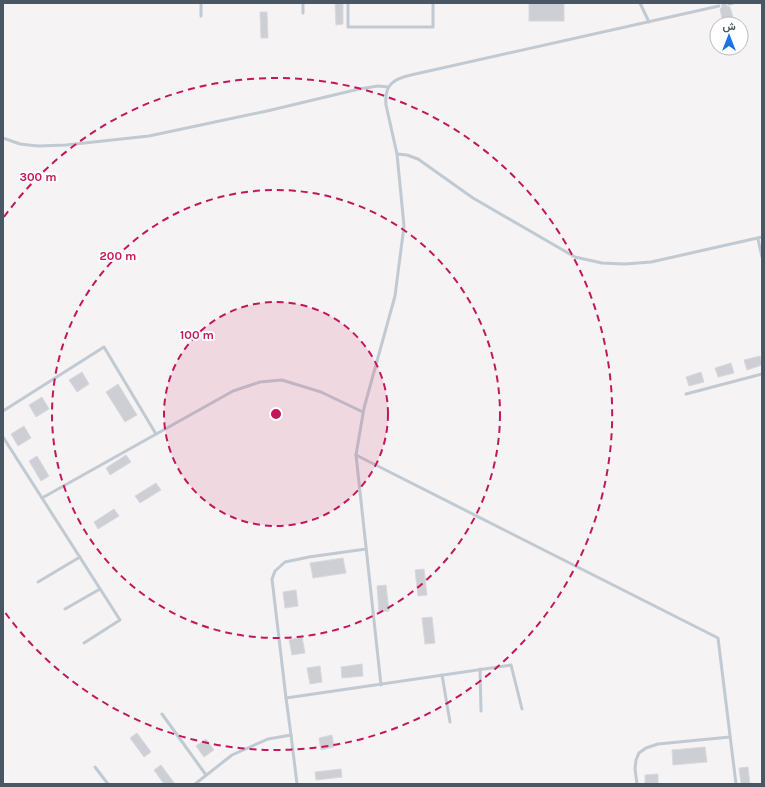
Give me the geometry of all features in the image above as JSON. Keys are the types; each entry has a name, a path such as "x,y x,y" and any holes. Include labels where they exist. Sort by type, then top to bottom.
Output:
{"lane":[{"path":"201,3 201,16"},
{"path":"303,3 303,13"},
{"path":"348,3 348,27 433,28 433,3"},
{"path":"640,3 649,22"},
{"path":"381,685 356,455 363,412 395,296 404,226 397,154 386,105 388,86 392,82 404,76 719,6"},
{"path":"3,138 28,146 43,146 149,136 267,111 359,89 388,86"},
{"path":"397,154 407,155 418,159 473,198 575,257 602,263 625,264 651,262 762,237"},
{"path":"758,238 762,257"},
{"path":"3,411 104,347 156,434"},
{"path":"686,394 762,374"},
{"path":"42,498 233,391 260,382 282,380 321,392 363,412"},
{"path":"3,437 120,620 84,643"},
{"path":"356,455 718,638 736,784"},
{"path":"297,784 272,579 275,571 285,562 309,557 366,550"},
{"path":"38,582 80,557"},
{"path":"65,609 100,589"},
{"path":"286,698 511,665 522,709"},
{"path":"480,669 481,711"},
{"path":"442,675 450,722"},
{"path":"162,714 206,775"},
{"path":"195,784 232,755 268,739 291,735"},
{"path":"637,784 635,769 636,760 639,753 646,748 658,744 730,736"},
{"path":"95,767 108,784"}],"building":[{"path":"335,3 343,3 343,24 336,25"},
{"path":"529,3 564,3 564,21 529,21"},
{"path":"720,3 726,3 727,6 730,7 733,16 722,16 720,9 722,5"},
{"path":"260,12 267,12 268,38 261,38"},
{"path":"760,356 762,365 747,370 744,360"},
{"path":"731,363 734,373 718,377 715,368"},
{"path":"82,372 89,384 77,392 69,380"},
{"path":"701,372 704,382 689,386 686,377"},
{"path":"118,384 137,415 125,422 106,392"},
{"path":"42,397 49,409 36,417 29,405"},
{"path":"24,426 31,438 18,446 11,434"},
{"path":"126,455 131,462 110,475 106,468"},
{"path":"37,456 49,476 41,481 29,461"},
{"path":"156,483 161,490 140,503 135,496"},
{"path":"114,509 119,516 98,529 94,522"},
{"path":"343,558 346,573 313,578 310,563"},
{"path":"424,569 427,595 418,596 415,570"},
{"path":"386,585 389,611 379,612 377,586"},
{"path":"296,590 298,606 285,608 283,592"},
{"path":"432,617 435,643 425,644 422,618"},
{"path":"302,637 305,653 292,655 289,640"},
{"path":"362,664 363,676 342,678 341,667"},
{"path":"320,666 322,682 310,684 307,668"},
{"path":"137,733 151,752 144,757 130,738"},
{"path":"332,735 334,747 321,750 319,738"},
{"path":"206,739 214,750 204,757 196,746"},
{"path":"705,747 707,762 673,765 672,750"},
{"path":"161,765 175,784 164,784 154,770"},
{"path":"748,767 750,784 741,784 739,768"},
{"path":"341,769 342,777 316,780 315,772"},
{"path":"658,774 658,784 645,784 645,775"}]}
